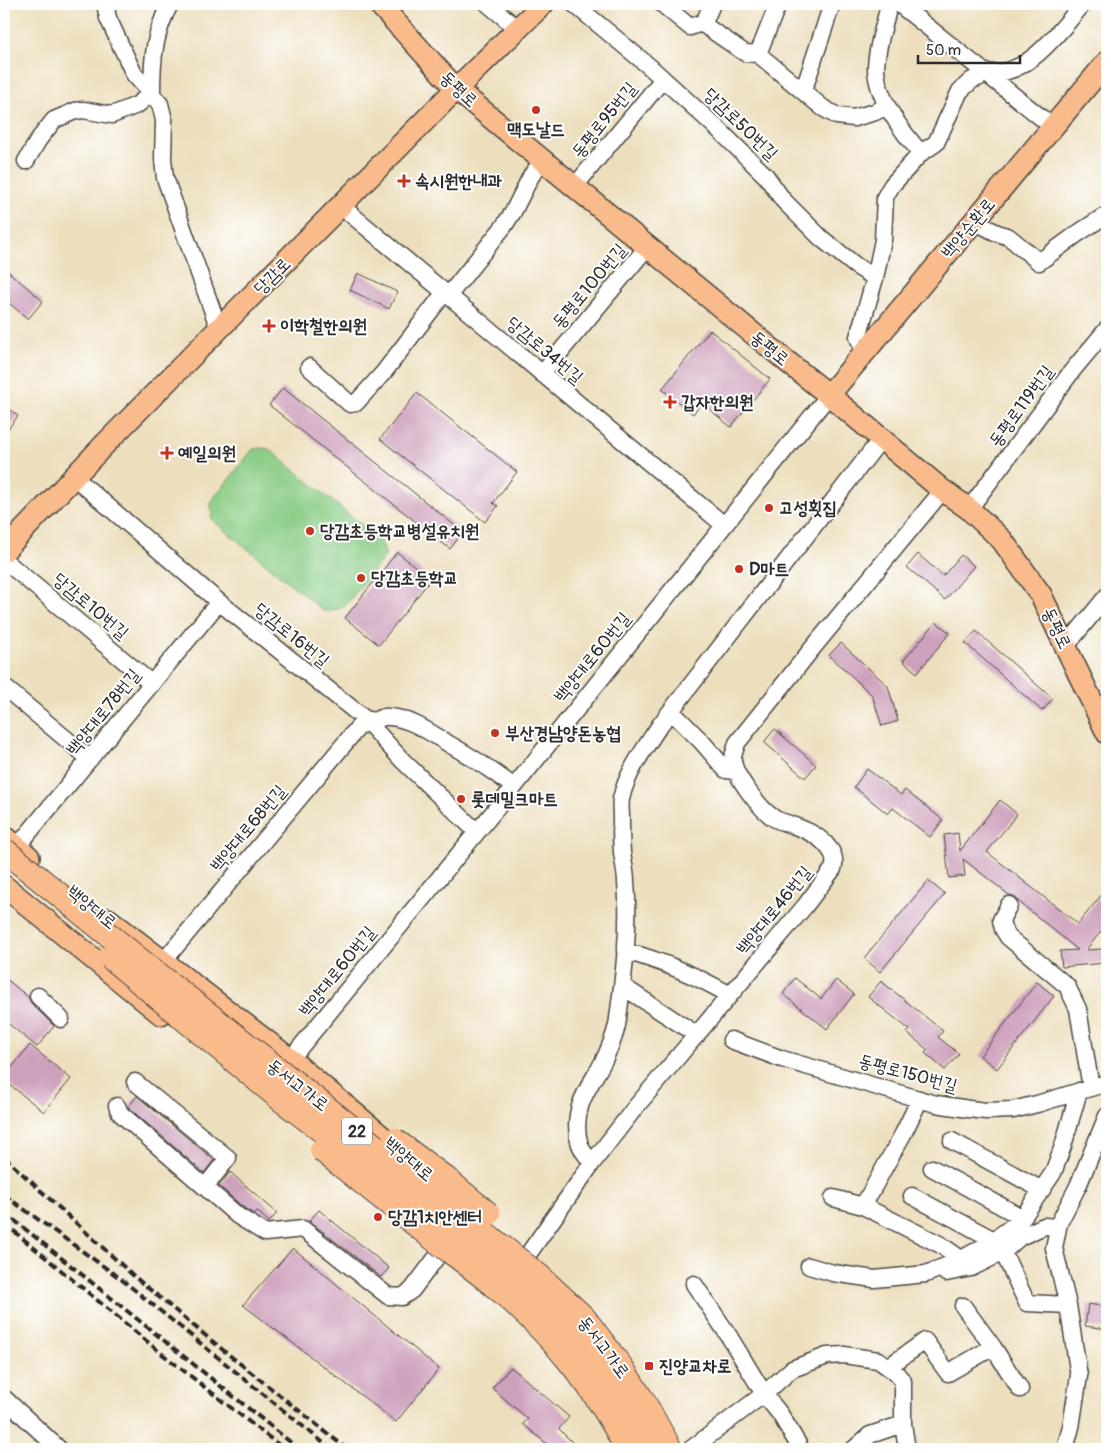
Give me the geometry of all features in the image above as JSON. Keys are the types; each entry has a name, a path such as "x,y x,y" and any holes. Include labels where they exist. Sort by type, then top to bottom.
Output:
{"highway":[{"name":"동서고가로","path":"8,844 546,1282 584,1318 621,1367 643,1400 671,1449"},
{"name":"동서고가로","path":"4,870 267,1088 496,1263 532,1294 571,1332 601,1369 629,1409 650,1449"},
{"path":"152,962 446,1179 554,1266 593,1307 640,1367 659,1396 687,1449"},
{"path":"267,1088 288,1122 366,1186 502,1292 529,1316 583,1379 616,1426 626,1449"}],"main road":[{"name":"동평로","path":"379,4 456,89 829,395 881,440 969,509 1002,540 1041,595 1105,722"},
{"name":"당감로","path":"4,551 219,329 542,4"},
{"name":"백양순환로","path":"829,395 1107,62"},
{"name":"백양대로","path":"4,886 240,1079 418,1213 507,1277 546,1313 609,1391 642,1449"},
{"name":"백양대로","path":"152,962 290,1059 478,1217 529,1253 572,1293 618,1353 671,1449"},
{"path":"312,1132 310,1114 313,1105 323,1098 339,1101"},
{"name":"백양대로","path":"418,1213 550,1344 583,1389 614,1449"}],"street":[{"path":"105,4 108,18 134,74 160,104 164,120 163,160 165,178 219,329"},
{"path":"152,93 152,60 162,19 170,4"},
{"path":"488,4 518,28"},
{"name":"당감로50번길","path":"574,4 663,79 718,129 766,176 783,200 821,238 856,266 875,278"},
{"path":"662,4 690,27 701,24 745,52 758,54 823,108 837,116 854,118 875,112 887,106"},
{"path":"703,25 712,4"},
{"path":"758,54 778,4"},
{"path":"802,90 832,4"},
{"path":"889,4 876,68 878,80 887,106 921,153"},
{"path":"899,4 1053,127"},
{"path":"864,352 858,337 875,278 883,240 885,197 892,185 921,153 936,143 960,91 972,80 986,72 996,74 1029,61 1041,52 1083,4"},
{"name":"동평로95번길","path":"575,186 663,79"},
{"path":"26,161 39,139 54,120 75,111 83,110 112,115 137,105 152,93"},
{"path":"309,368 350,404 356,403 384,372 504,226 531,176 543,160"},
{"name":"당감로34번길","path":"341,206 724,525"},
{"path":"974,221 1009,237 1039,262 1077,234 1107,216"},
{"name":"동평로100번길","path":"542,374 648,246"},
{"name":"동평로119번길","path":"969,509 1072,371 1107,329"},
{"name":"백양대로60번길","path":"240,1079 271,1080 290,1059 514,787 829,395"},
{"path":"593,1162 580,1147 577,1113 583,1095 604,1061 618,1021 628,913 622,852 621,800 636,762 660,725 881,440"},
{"name":"당감로16번길","path":"74,478 219,602 365,719 402,760 477,832"},
{"path":"671,711 702,742 726,770 735,771 733,758 737,743 811,650 944,490"},
{"name":"당감로10번길","path":"4,560 152,684"},
{"path":"1066,646 1107,596"},
{"name":"백양대로78번길","path":"8,844 90,759 219,602"},
{"path":"4,687 90,759"},
{"path":"365,719 374,721 388,717 403,720 424,729 488,767 514,787"},
{"name":"백양대로68번길","path":"152,962 365,719"},
{"name":"백양대로46번길","path":"529,1253 593,1162 634,1108 805,906 833,869 835,863 833,853 824,841 811,833 774,818 746,788 735,771"},
{"path":"916,1275 948,1273 971,1268 998,1246 1022,1218 1053,1173 1063,1146 1098,1086 1078,1009 1067,986 1008,937 1003,929 1001,920 1009,905"},
{"path":"625,951 666,965 708,983 730,995"},
{"path":"622,986 697,1035"},
{"path":"38,996 60,1020"},
{"name":"동평로150번길","path":"731,1040 782,1059 936,1104 969,1109 986,1111 1013,1110 1098,1086"},
{"path":"135,1082 228,1158 205,1187"},
{"path":"863,1206 920,1099"},
{"path":"117,1106 120,1113 238,1216 264,1232 303,1229 388,1296 402,1297 412,1290 448,1242"},
{"path":"1065,1449 1071,1428 1079,1376 1068,1305 1054,1248 1058,1227 1078,1186 1107,1116"},
{"path":"952,1141 1042,1190"},
{"path":"932,1168 1022,1218"},
{"path":"912,1196 998,1246 1027,1303 1068,1305"},
{"path":"833,1198 863,1206 941,1245 961,1259"},
{"path":"809,1266 833,1273 874,1279 926,1274 1044,1226 1058,1227"},
{"path":"694,1284 801,1449"},
{"path":"962,1306 993,1347 1020,1389"},
{"path":"888,1367 925,1341 948,1373 993,1347"},
{"path":"691,1449 764,1394 792,1369 827,1356 844,1355 878,1360 895,1372 903,1381 903,1424 907,1449"},
{"path":"4,1398 59,1449"},
{"path":"854,1449 870,1435 903,1424"}],"green space":[{"path":"253,449 269,449 381,541 386,555 344,607 325,612 212,520 211,504 214,498"}],"building":[{"path":"4,268 43,301 28,319 4,299"},
{"path":"358,273 397,292 389,309 350,290"},
{"path":"710,330 770,379 731,427 702,403 693,414 662,389"},
{"path":"283,388 463,532 450,549 269,405"},
{"path":"417,393 517,472 493,503 498,506 485,522 380,439"},
{"path":"4,405 18,416 4,434"},
{"path":"397,552 431,579 379,645 345,618"},
{"path":"918,554 943,576 961,555 974,566 945,600 907,567"},
{"path":"936,622 950,633 917,673 903,661"},
{"path":"976,631 1053,699 1042,711 965,643"},
{"path":"841,643 888,686 898,721 882,726 872,695 829,655"},
{"path":"775,729 816,765 805,778 764,742"},
{"path":"867,769 901,795 905,790 943,820 930,837 893,808 888,814 854,787"},
{"path":"1000,800 1017,814 987,852 1078,924 1107,888 1107,924 1086,950 1103,949 1105,963 1062,967 1060,951 1078,950 1014,896 1009,895 963,859 965,876 949,878 944,835 958,833 960,851"},
{"path":"928,881 945,894 880,972 864,958"},
{"path":"4,977 28,997 31,1003 54,1026 37,1047 4,1020"},
{"path":"795,978 821,999 836,980 854,994 827,1029 783,994"},
{"path":"881,981 943,1031 938,1037 959,1054 945,1070 925,1053 928,1050 907,1033 910,1030 868,997"},
{"path":"1037,982 1054,996 997,1069 980,1056"},
{"path":"30,1045 71,1079 44,1112 4,1080 4,1077"},
{"path":"137,1096 214,1160 204,1173 128,1107"},
{"path":"230,1172 277,1213 269,1222 257,1211 254,1214 244,1208 219,1186"},
{"path":"319,1210 389,1268 381,1277 309,1221"},
{"path":"293,1248 439,1369 396,1422 243,1305"},
{"path":"1088,1304 1107,1307 1107,1329 1085,1326"},
{"path":"511,1367 569,1417 559,1429 579,1449 553,1449 523,1424 528,1419 492,1388"}],"railway":[{"path":"4,1157 136,1278 347,1449"},
{"path":"4,1195 121,1279 331,1449"},
{"path":"4,1212 299,1449"},
{"path":"4,1223 161,1353 284,1449"}],"place":[{"name":"맥도날드","path":"536,110"},
{"name":"속시원한내과","path":"404,181"},
{"name":"이학철한의원","path":"269,326"},
{"name":"갑자한의원","path":"670,402"},
{"name":"예일의원","path":"167,453"},
{"name":"고성횟집","path":"769,508"},
{"name":"당감초등학교병설유치원","path":"310,531"},
{"name":"D마트","path":"739,569"},
{"name":"당감초등학교","path":"361,578"},
{"name":"부산경남양돈농협","path":"495,733"},
{"name":"롯데밀크마트","path":"461,799"},
{"name":"당감1치안센터","path":"378,1217"},
{"name":"진양교차로","path":"649,1366"}]}
